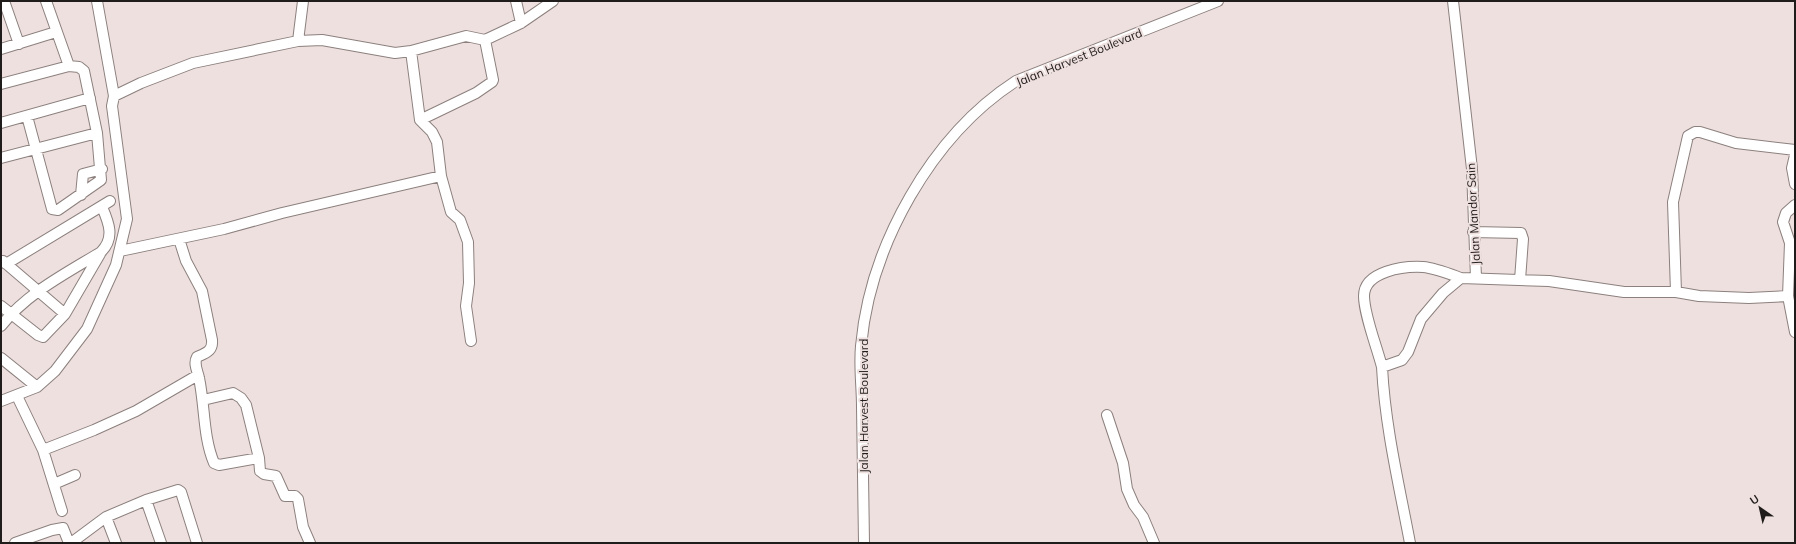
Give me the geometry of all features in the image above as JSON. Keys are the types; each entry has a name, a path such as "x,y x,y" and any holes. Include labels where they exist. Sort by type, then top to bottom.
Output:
{"street":[{"path":"46,1 69,66"},
{"path":"1,401 37,387 55,371 87,330 108,284 120,251 127,219 112,106 114,96 97,1"},
{"path":"298,41 303,1"},
{"path":"516,1 521,23"},
{"path":"114,96 141,83 193,63 298,41 322,40 395,53 411,51 466,36 485,40 521,23 553,1"},
{"name":"Jalan Harvest Boulevard","path":"864,543 861,348 866,314 873,285 895,226 925,171 961,126 998,93 1016,81 1218,1"},
{"name":"Jalan Mandor Sain","path":"1382,367 1402,360 1408,352 1421,319 1443,293 1461,278 1476,278 1472,169 1453,1"},
{"path":"4,6 19,44"},
{"path":"1,49 56,32"},
{"path":"420,120 476,93 492,82 493,80 485,40"},
{"path":"411,51 420,120 432,132 437,142 441,176 451,212 460,220 468,242 468,283 466,306 471,341"},
{"path":"1,84 69,66 79,67 84,71 97,133 102,169 100,182 58,210 53,210 27,116"},
{"path":"1,123 90,98"},
{"path":"1676,292 1673,202 1688,136 1695,132 1700,132 1736,143 1795,150"},
{"path":"1,158 97,133"},
{"path":"1795,154 1792,168 1795,184"},
{"path":"81,195 83,174 102,169"},
{"path":"120,251 224,229 441,176"},
{"path":"1,326 11,314 38,291 101,252 108,245 110,231 106,204 4,262 38,291 65,314"},
{"path":"1795,205 1786,213 1783,222 1790,244 1788,296 1795,332"},
{"path":"1474,232 1521,233 1523,239 1520,280"},
{"path":"179,239 186,261 202,291 212,340 212,347 195,360 203,400 205,422 214,463 219,465 259,458"},
{"path":"1,306 40,337 47,335 65,314 101,252"},
{"path":"1410,543 1383,386 1382,367 1364,297 1368,282 1377,275 1391,270 1424,267 1461,278"},
{"path":"1476,278 1549,281 1624,292 1676,292 1698,296 1749,298 1788,296"},
{"path":"1,358 37,387"},
{"path":"43,450 94,430 136,411 198,375"},
{"path":"203,400 233,393 241,398 246,405 259,458 260,471 264,474 276,476 285,496 295,496 298,499 303,527 310,543"},
{"path":"17,396 43,450 62,511"},
{"path":"1107,415 1123,463 1127,489 1134,505 1143,517 1154,543"},
{"path":"54,484 75,475"},
{"path":"15,543 52,530 63,528 70,543 106,517 146,500 178,490 181,492 198,543"},
{"path":"146,500 161,543"},
{"path":"106,517 116,543"}]}
